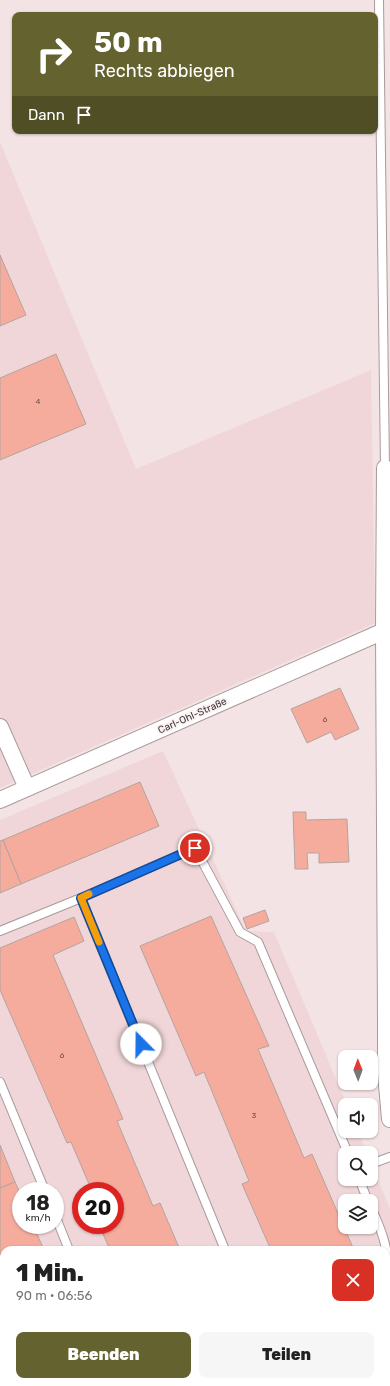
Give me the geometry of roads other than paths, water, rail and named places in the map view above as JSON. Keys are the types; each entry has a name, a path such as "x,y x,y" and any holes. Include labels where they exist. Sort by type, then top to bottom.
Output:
{"street":[{"path":"385,468 384,631 386,1074 390,1119"},
{"name":"Carl-Ohl-Straße","path":"0,800 384,631"},
{"path":"0,727 26,788"}],"lane":[{"path":"379,0 385,468"},
{"path":"0,931 81,898 195,848 240,932 258,942 345,1146"},
{"path":"81,898 223,1246"},
{"path":"0,1082 41,1182"},
{"path":"378,1161 390,1156"},
{"path":"378,1223 388,1246"},
{"path":"63,1234 67,1246"}]}
